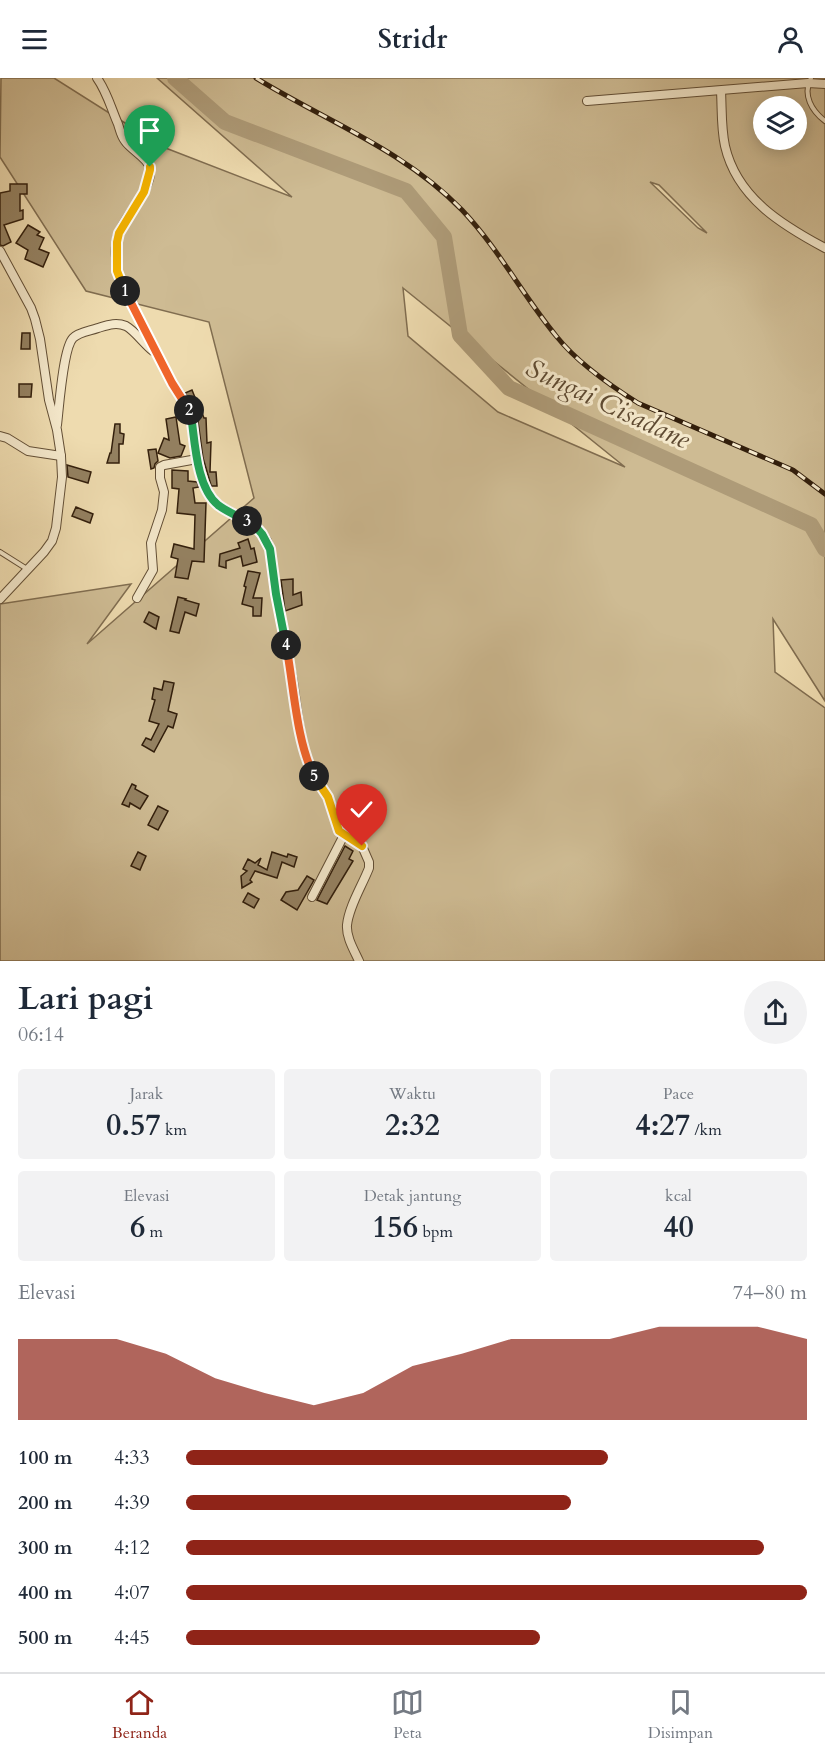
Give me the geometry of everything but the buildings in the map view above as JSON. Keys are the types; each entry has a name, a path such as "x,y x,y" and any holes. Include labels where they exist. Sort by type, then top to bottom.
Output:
{"street":[{"path":"97,78 104,88 123,139 150,167 144,192 119,233 117,271 120,280 157,355 191,415 197,459 205,487 218,505 256,527 267,541 306,758 316,780 328,797 339,831 362,846 369,862 369,868 352,907 347,926 349,938 359,961"},
{"path":"587,101 721,91 809,80 825,84"},
{"path":"721,91 724,138 728,157 737,177 753,198 771,215 791,230 825,248"},
{"path":"0,251 35,319 49,400 57,430 62,477 56,528 52,541 0,599"},
{"path":"57,430 62,380 68,344 72,339 111,324 119,324 128,327 157,355"},
{"path":"0,436 28,451 61,456"},
{"path":"137,598 153,570 151,543 162,510 164,492 160,467 197,459"},
{"path":"312,897 344,835"}],"lane":[{"path":"809,80 810,105 825,121"},
{"path":"0,552 28,569"}],"shaded area":[{"path":"1,78 54,78 163,147 292,197 157,78 825,78 825,701 773,619 775,672 825,708 825,961 0,961 0,604 131,584 87,644 254,498 209,322 86,291 0,157","holes":["650,182 659,185 707,233 698,228","403,288 625,467 498,412 408,336"]}],"waterway":[{"name":"Sungai Cisadane","path":"175,78 225,122 406,191 444,237 460,335 509,388 811,525 825,549"}],"railway":[{"path":"256,78 390,153 439,189 462,210 488,241 557,337 584,364 606,381 638,403 793,470 825,494"}],"route":[{"path":"150,167 144,192 119,233 117,271 172,383 189,410 197,459 209,495 218,505 256,527 267,541 306,758 316,780 328,797 339,831 362,846"}]}
